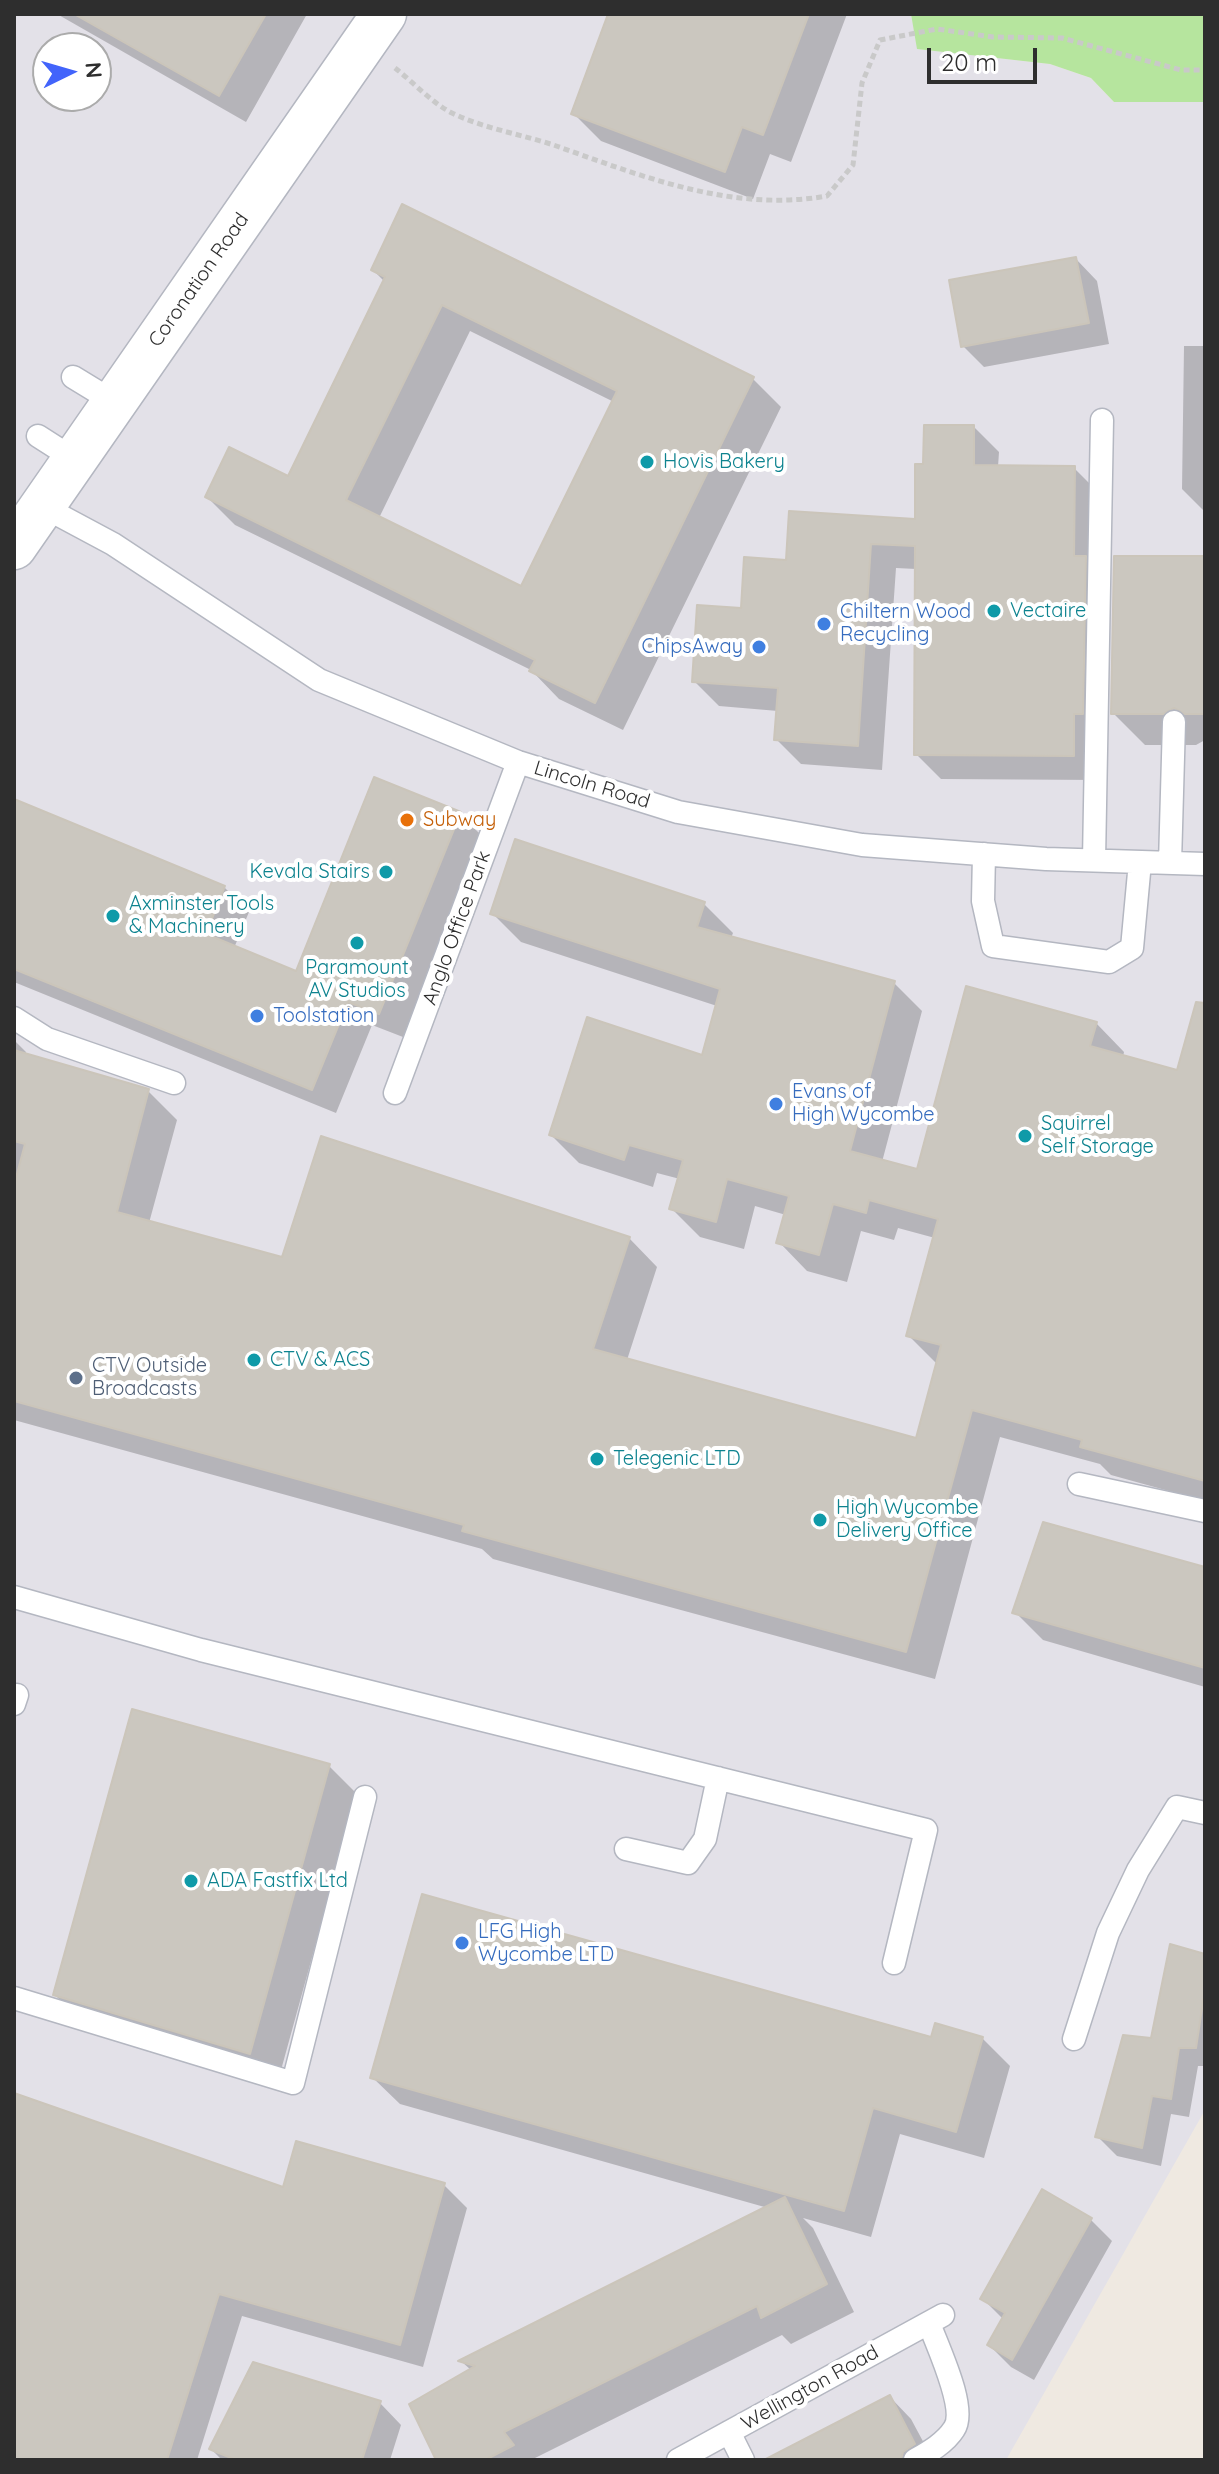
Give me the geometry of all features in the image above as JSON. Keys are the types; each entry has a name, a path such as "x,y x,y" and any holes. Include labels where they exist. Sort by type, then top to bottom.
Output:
{"street":[{"name":"Coronation Road","path":"14,547 374,29"}],"lane":[{"path":"73,377 114,402"},
{"path":"1094,860 1102,420"},
{"path":"38,436 74,459"},
{"name":"Lincoln Road","path":"42,506 113,544 319,680 518,762 678,812 862,845 1205,864"},
{"path":"1170,863 1174,722"},
{"name":"Anglo Office Park","path":"395,1093 518,762"},
{"path":"984,854 983,901 993,946 1109,962 1132,948 1140,862"},
{"path":"14,1018 47,1039 174,1083"},
{"path":"1079,1484 1205,1511"},
{"path":"14,1597 201,1650 926,1830 894,1963"},
{"path":"626,1849 688,1863 705,1839 718,1778"},
{"path":"14,1998 293,2083 365,1797"},
{"path":"1074,2039 1108,1933 1138,1870 1177,1807 1205,1813"},
{"name":"Wellington Road","path":"678,2460 936,2319 959,2408 956,2428 938,2446 915,2460"},
{"path":"729,2432 743,2460"}],"path":[{"path":"374,29 450,113 562,148 613,169 712,197 787,203 827,196 853,165 862,83 880,40 937,29 993,37 1062,38 1181,70 1205,70"}],"shaded area":[{"path":"14,14 911,14 918,49 1050,64 1091,78 1114,102 1205,102 1205,2110 1006,2460 14,2460"}],"green space":[{"path":"911,14 1205,14 1205,102 1114,102 1091,78 1050,64 917,49"}],"building":[{"path":"74,14 266,14 219,96 112,35 112,32 106,32"},
{"path":"608,14 809,14 763,135 742,127 725,172 571,114"},
{"name":"Hovis Bakery","path":"402,204 754,377 595,703 529,671 535,660 205,497 229,447 288,476 385,277 371,270","holes":["442,305 617,391 521,586 346,500"]},
{"path":"1076,257 1089,323 961,347 949,280"},
{"name":"Vectaire","path":"924,425 974,425 974,465 1075,466 1074,556 1086,556 1083,714 1074,714 1074,756 914,755 915,546 871,544 858,746 774,740 778,688 692,682 697,605 741,608 744,557 786,560 789,511 915,519 915,464 923,464"},
{"path":"1114,556 1205,556 1205,714 1185,714 1174,708 1163,714 1111,714"},
{"path":"374,777 461,812 379,1014 348,1002 312,1090 14,969 14,799 225,886 206,934 296,971"},
{"path":"515,839 705,902 697,927 895,981 850,1151 917,1169 966,986 1097,1022 1090,1046 1177,1070 1196,1002 1205,1003 1205,1481 1080,1447 1082,1440 972,1410 906,1652 462,1531 464,1525 14,1401 14,1185 25,1144 14,1141 14,1050 149,1089 117,1212 282,1257 321,1136 630,1237 593,1349 916,1438 941,1345 906,1336 938,1219 869,1200 866,1213 833,1204 819,1255 776,1243 789,1196 727,1179 716,1222 669,1209 683,1160 629,1145 624,1160 549,1135 587,1017 702,1055 720,989 490,914"},
{"path":"1043,1522 1205,1567 1205,1668 1012,1613"},
{"name":"ADA Fastfix Ltd","path":"132,1709 330,1764 250,2054 53,1995"},
{"path":"422,1894 931,2037 935,2023 983,2037 956,2132 873,2108 844,2211 370,2078"},
{"path":"1170,1944 1205,1954 1205,1989 1196,2048 1179,2048 1171,2099 1152,2096 1142,2148 1095,2137 1123,2035 1151,2038"},
{"path":"14,2093 283,2187 296,2141 445,2183 400,2345 219,2294 167,2460 14,2460"},
{"path":"1042,2189 1092,2218 1012,2360 987,2345 1005,2313 980,2299"},
{"path":"785,2197 827,2284 761,2318 757,2306 504,2432 514,2445 485,2460 436,2460 409,2404 475,2366 458,2361"},
{"path":"253,2362 381,2401 362,2460 236,2460 209,2449"},
{"path":"890,2395 915,2444 903,2452 901,2460 764,2460"}],"place":[{"name":"Hovis Bakery","path":"647,462"},
{"name":"Vectaire","path":"994,611"},
{"name":"Chiltern Wood Recycling","path":"824,624"},
{"name":"ChipsAway","path":"759,647"},
{"name":"Subway","path":"407,820"},
{"name":"Kevala Stairs","path":"386,872"},
{"name":"Axminster Tools & Machinery","path":"113,916"},
{"name":"Paramount AV Studios","path":"357,943"},
{"name":"Toolstation","path":"257,1016"},
{"name":"Evans of High Wycombe","path":"776,1104"},
{"name":"Squirrel Self Storage","path":"1025,1136"},
{"name":"CTV & ACS","path":"254,1360"},
{"name":"CTV Outside Broadcasts","path":"76,1378"},
{"name":"Telegenic LTD","path":"597,1459"},
{"name":"High Wycombe Delivery Office","path":"820,1520"},
{"name":"ADA Fastfix Ltd","path":"191,1881"},
{"name":"LFG High Wycombe LTD","path":"462,1943"}]}
